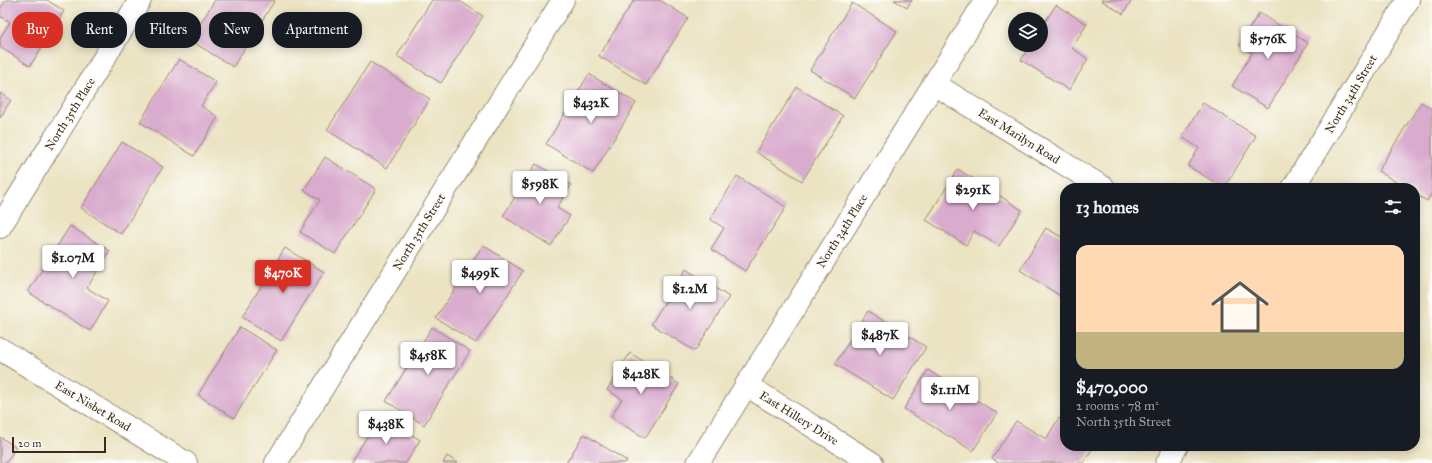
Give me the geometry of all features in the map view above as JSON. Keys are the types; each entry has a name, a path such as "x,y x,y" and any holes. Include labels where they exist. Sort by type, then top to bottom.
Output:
{"street":[{"name":"North 35th Place","path":"0,227 140,0"},
{"name":"North 35th Street","path":"276,463 563,0"},
{"name":"North 34th Place","path":"698,463 986,0"},
{"name":"North 34th Street","path":"1296,183 1408,0"},
{"name":"East Marilyn Road","path":"934,84 1096,183"},
{"name":"East Nisbet Road","path":"0,349 186,463"},
{"name":"East Hillery Drive","path":"746,385 872,463"},
{"path":"1166,463 1174,451"}],"building":[{"path":"6,0 47,0 64,11 63,13 12,12 12,48 41,48 30,66 0,47 0,38 10,22 0,16 0,9"},
{"path":"215,0 275,0 264,18 264,12 209,12 209,48 245,48 233,67 201,47 201,22"},
{"path":"432,0 458,0 483,16 441,83 397,56"},
{"path":"634,0 660,0 688,18 646,85 599,56"},
{"path":"894,0 912,0 907,8"},
{"path":"1101,0 1132,0 1123,14"},
{"path":"852,3 897,31 855,98 810,70"},
{"path":"1056,5 1087,24 1072,48 1088,59 1069,90 1021,60 1026,52 1048,52 1048,17"},
{"path":"1259,13 1308,43 1268,108 1232,86 1252,53 1239,45"},
{"path":"179,59 216,82 201,106 218,117 194,156 140,122"},
{"path":"370,62 430,99 387,168 327,130"},
{"path":"589,74 636,103 593,173 546,144"},
{"path":"797,87 843,116 802,181 756,152"},
{"path":"0,93 11,100 0,118"},
{"path":"1421,102 1432,109 1432,193 1427,201 1420,197 1420,183 1398,183 1378,171"},
{"path":"1203,103 1256,136 1227,183 1216,183 1188,166 1199,148 1182,137"},
{"path":"122,142 163,167 121,234 81,208"},
{"path":"325,157 376,189 335,254 300,232 320,200 304,190"},
{"path":"536,164 571,185 557,208 570,216 551,246 503,216"},
{"path":"958,169 1022,210 999,246 974,231 966,245 926,220"},
{"path":"737,176 786,207 745,271 711,249 724,228 710,219"},
{"path":"70,226 110,251 87,288 108,301 90,331 28,292"},
{"path":"1046,228 1060,236 1060,296 1020,270"},
{"path":"483,245 523,271 476,343 436,318"},
{"path":"285,248 324,272 281,341 242,317"},
{"path":"686,269 729,297 695,351 651,324"},
{"path":"868,311 926,347 893,400 835,364"},
{"path":"240,327 277,350 234,418 198,395"},
{"path":"432,327 470,351 424,425 386,401"},
{"path":"630,353 679,384 645,438 611,417 622,399 607,390"},
{"path":"928,370 997,413 973,451 904,409"},
{"path":"381,415 420,440 406,463 350,463"},
{"path":"1059,418 1060,451 1091,451 1083,463 999,463 992,459 1016,421 1046,439"},
{"path":"584,434 627,461 625,463 566,463"},
{"path":"0,437 16,447 6,463 0,463"},
{"path":"447,456 458,463 443,463"}]}
